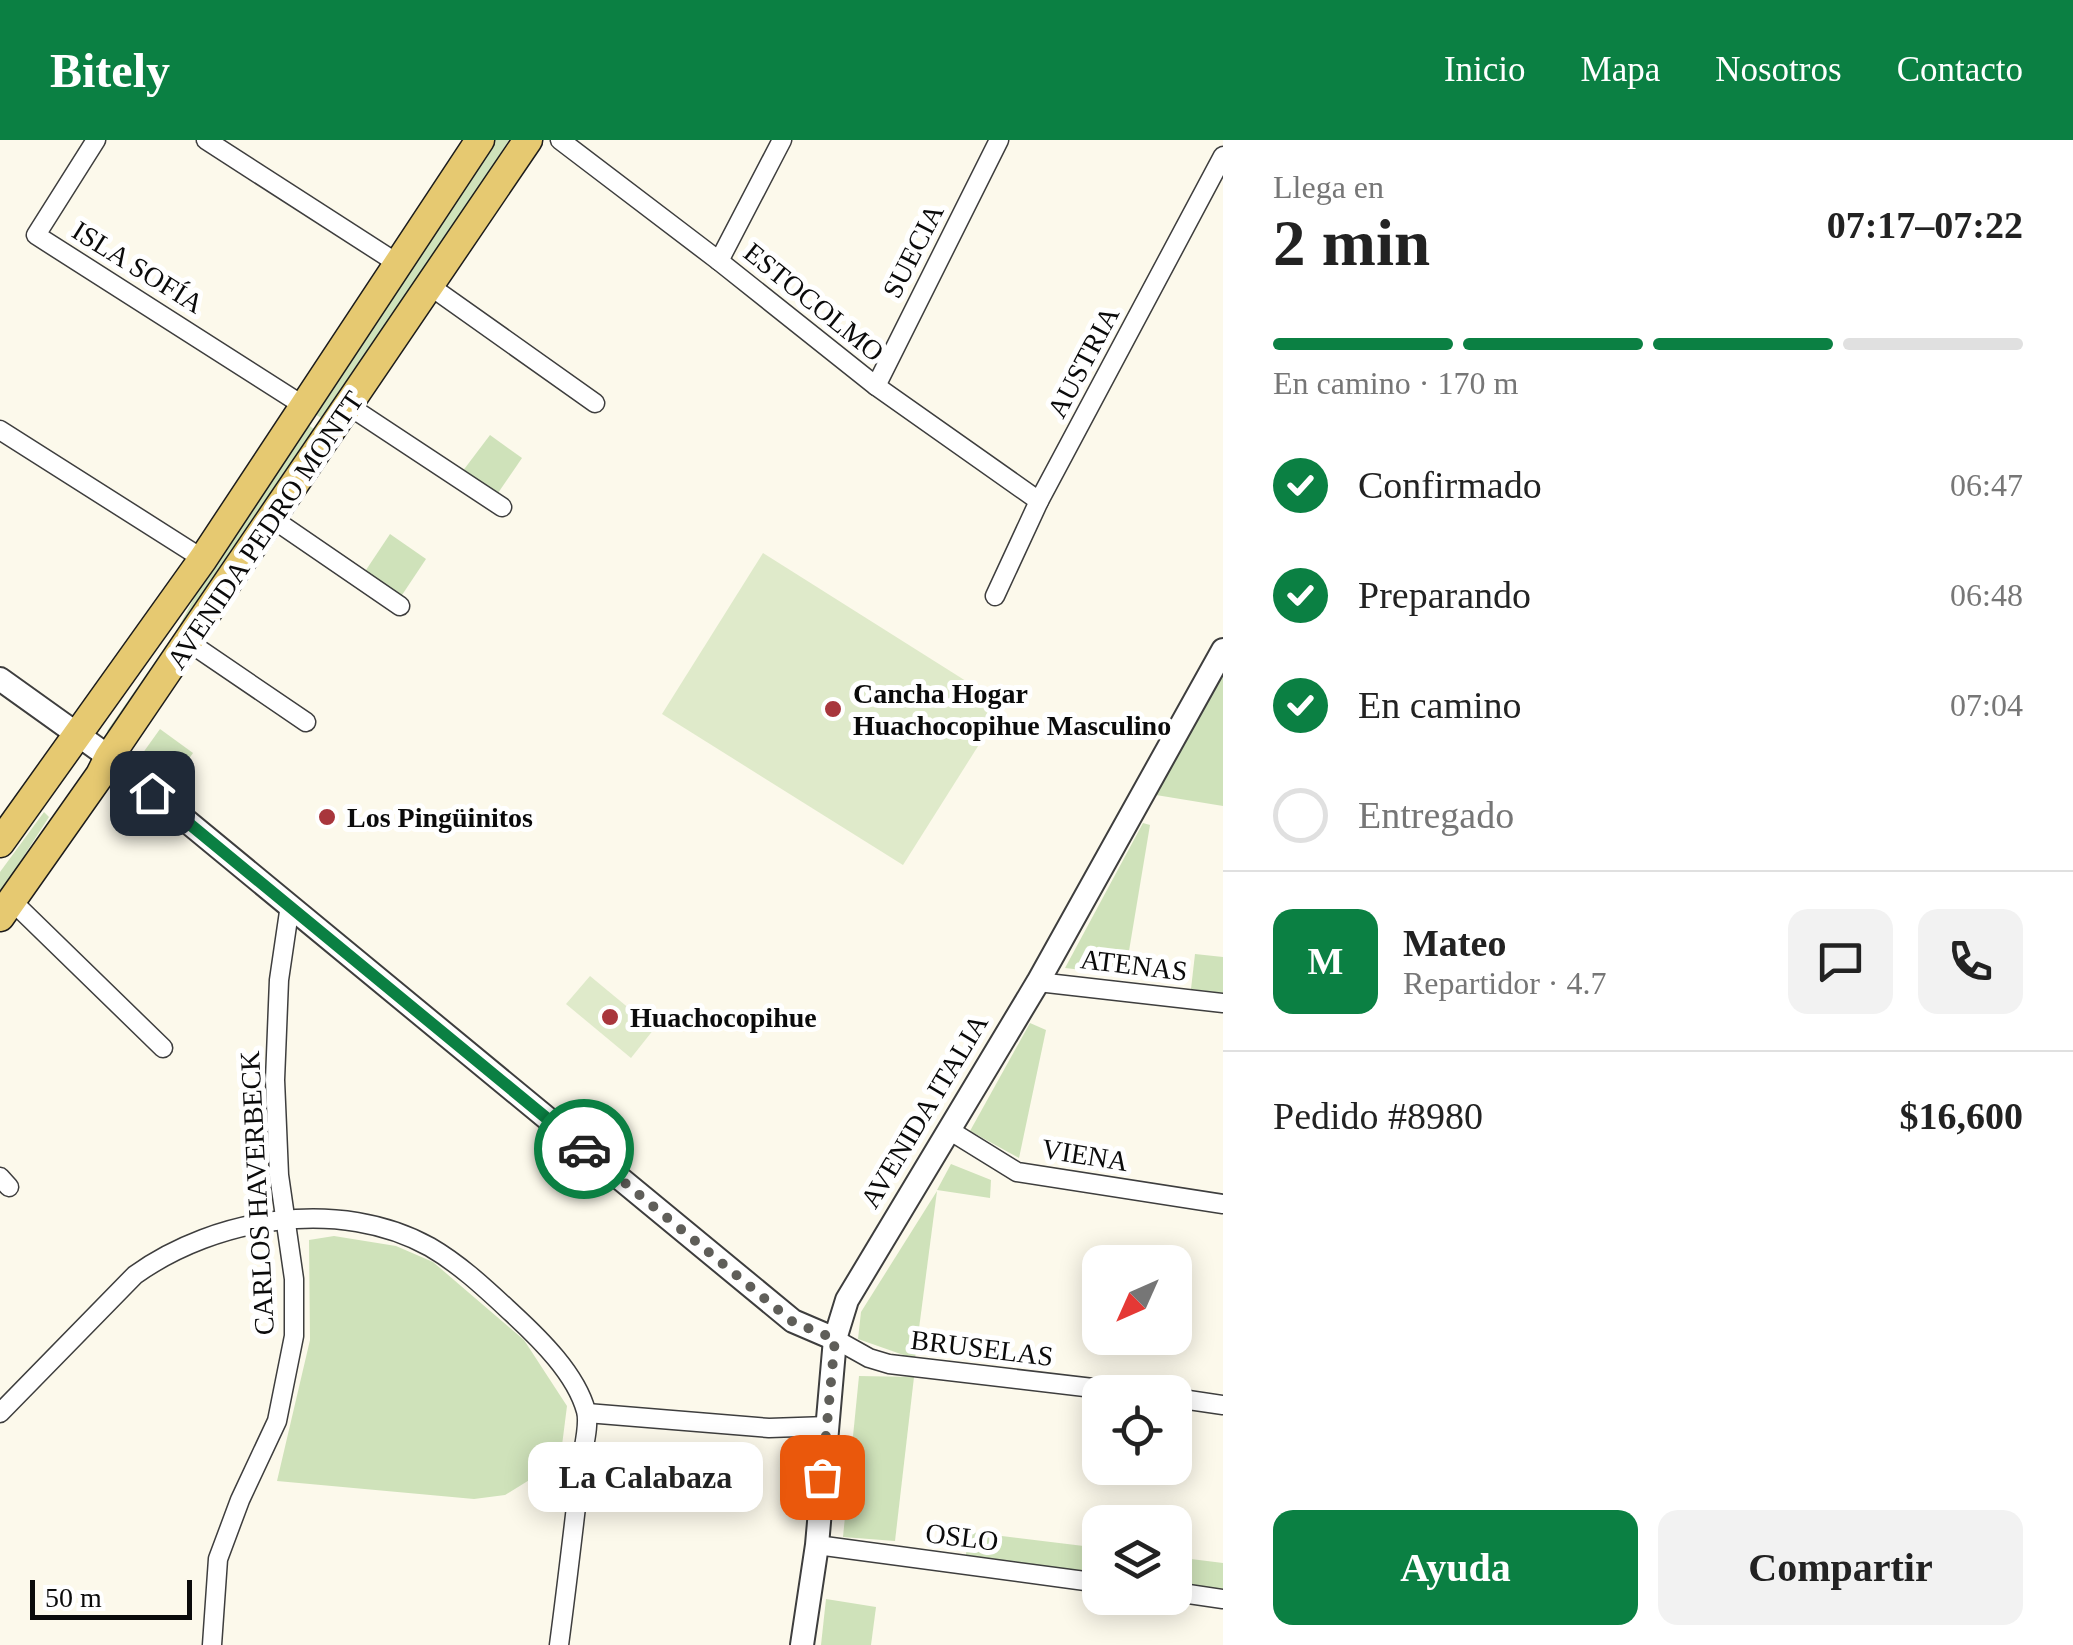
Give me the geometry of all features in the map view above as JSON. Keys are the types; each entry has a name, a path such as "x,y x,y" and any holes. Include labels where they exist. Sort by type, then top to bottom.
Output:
{"main road":[{"name":"AVENIDA PEDRO MONTT","path":"0,843 203,559 480,140"},
{"name":"AVENIDA PEDRO MONTT","path":"6,909 528,140"}],"street":[{"name":"ISLA SOFÍA","path":"96,140 36,235 304,406"},
{"path":"206,140 397,263"},
{"name":"ESTOCOLMO","path":"560,140 876,386 1039,501"},
{"path":"719,261 782,140"},
{"name":"SUECIA","path":"876,386 999,140"},
{"name":"AUSTRIA","path":"996,596 1039,501 1223,156"},
{"path":"430,286 594,403"},
{"path":"349,406 502,507"},
{"path":"0,430 203,559"},
{"path":"273,519 400,606"},
{"path":"190,643 306,722"},
{"name":"AVENIDA ITALIA","path":"802,1645 816,1545 835,1339 857,1279 1038,982 1223,650"},
{"path":"0,679 109,757 793,1322 835,1339"},
{"name":"CARLOS HAVERBECK","path":"212,1645 218,1559 240,1500 272,1435 290,1365 295,1308 276,1128 275,1063 279,980 290,905"},
{"path":"6,909 163,1048"},
{"name":"ATENAS","path":"1038,982 1223,1003"},
{"name":"VIENA","path":"949,1130 1017,1172 1223,1204"},
{"path":"0,1412 134,1275 160,1257 232,1230 319,1218 364,1223 407,1236 442,1254 474,1278 531,1332 564,1371 587,1413 559,1645"},
{"name":"BRUSELAS","path":"835,1339 869,1358 890,1364 1082,1387"},
{"path":"1192,1400 1223,1405"},
{"path":"587,1413 769,1428 828,1426"},
{"name":"OSLO","path":"816,1545 1082,1580"},
{"path":"1192,1594 1223,1599"}],"green space":[{"path":"490,140 509,140 329,423 312,412"},
{"path":"306,423 320,434 112,735 107,731 177,630 209,570"},
{"path":"490,435 522,458 496,496 462,472"},
{"path":"390,534 426,559 400,598 364,573"},
{"name":"Cancha Hogar Huachocopihue Masculino","path":"763,553 1004,705 903,865 662,714"},
{"path":"1223,673 1223,806 1156,795"},
{"path":"160,729 193,753 173,781 140,757"},
{"path":"44,812 49,817 0,893 0,872"},
{"path":"1143,823 1150,825 1125,975 1065,968"},
{"path":"1195,954 1223,957 1223,993 1191,989"},
{"name":"Huachocopihue","path":"590,976 654,1029 631,1058 566,1004"},
{"path":"1030,1023 1046,1030 1019,1158 970,1131"},
{"path":"951,1164 991,1180 990,1198 937,1190"},
{"path":"937,1191 915,1359 858,1339 861,1312"},
{"path":"334,1236 396,1246 433,1262 524,1340 567,1406 560,1461 505,1495 474,1499 277,1481 310,1340 309,1240"},
{"path":"859,1376 914,1377 895,1541 843,1537"},
{"path":"969,1532 1082,1546 1082,1578 965,1562"},
{"path":"1192,1559 1223,1563 1223,1596 1192,1592"},
{"path":"826,1599 876,1607 871,1645 821,1645"}],"way so far":[{"path":"584,1149 793,1322 835,1339 822,1477"}],"place":[{"name":"Cancha Hogar Huachocopihue Masculino","path":"833,709"},
{"name":"Los Pingüinitos","path":"327,817"},
{"name":"Huachocopihue","path":"610,1017"},
{"name":"La Calabaza","path":"822,1477"}],"route":[{"path":"152,793 584,1149"}]}
